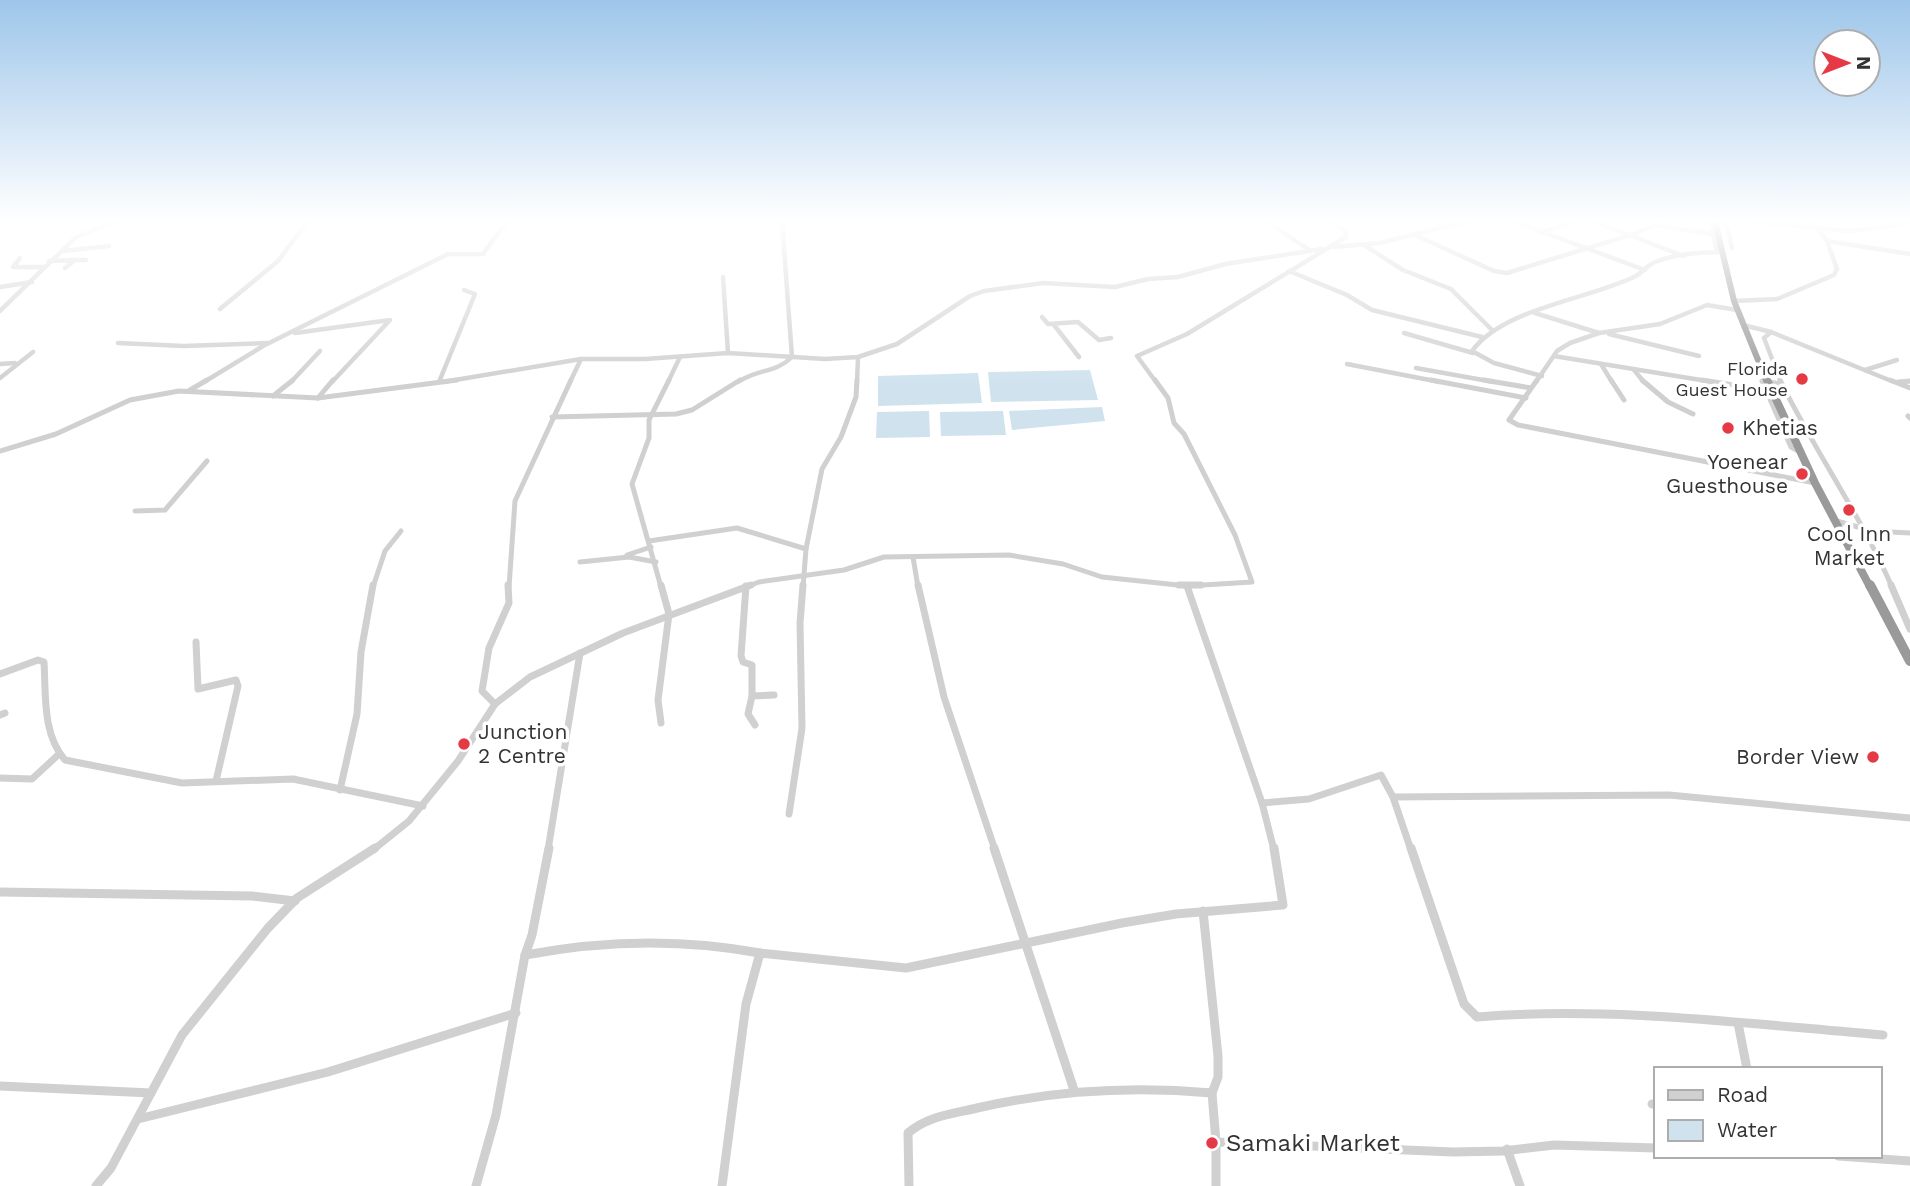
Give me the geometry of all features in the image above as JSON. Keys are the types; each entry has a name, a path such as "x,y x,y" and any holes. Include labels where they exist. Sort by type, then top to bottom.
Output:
{"highway":[{"path":"1727,276 1767,385 1815,483 1910,661"}],"street":[{"path":"0,310 37,276"},
{"path":"220,309 259,276"},
{"path":"190,390 268,344 403,276"},
{"path":"723,276 728,353"},
{"path":"552,417 692,410 751,374 781,368 792,357 786,276"},
{"path":"0,451 56,434 130,400 190,390 318,398 582,359 728,353 858,357 897,344 970,296 984,291 1043,283 1115,287 1149,279 1180,276"},
{"path":"96,1186 111,1168 182,1035 268,928 295,901 373,850 423,806 458,761 495,704 530,677 669,614 746,586 844,570 874,558 1029,557 1063,564 1102,577 1187,586 1253,581 1235,535 1184,434 1174,423 1168,398 1137,356 1187,334 1280,276"},
{"path":"1302,276 1347,295 1372,310 1482,337"},
{"path":"1419,276 1451,289 1493,331"},
{"path":"1473,353 1482,337 1493,331 1633,276"},
{"path":"1734,301 1777,299 1831,276"},
{"path":"0,287 34,281"},
{"path":"439,382 452,344 467,320 475,294 464,290"},
{"path":"1737,310 1707,305 1660,324 1602,333 1570,343 1557,351 1527,398 1509,420 1511,423 1815,483"},
{"path":"1535,313 1602,333 1699,356"},
{"path":"1042,317 1048,324 1054,325 1078,322 1098,340 1111,338"},
{"path":"288,334 390,320 349,361 318,398"},
{"path":"1054,325 1079,357"},
{"path":"1743,326 1771,332 1910,388"},
{"path":"1771,332 1765,338 1767,350 1782,384 1801,423 1866,530 1910,629"},
{"path":"1404,333 1542,376"},
{"path":"118,343 184,346 268,344"},
{"path":"273,396 298,376 320,351"},
{"path":"0,378 33,352"},
{"path":"1554,356 1634,370 1767,385 1782,384"},
{"path":"661,723 658,700 669,614 632,484 647,444 652,413 680,357"},
{"path":"789,814 802,728 802,576 806,549 822,469 841,437 856,397 858,357"},
{"path":"495,704 482,691 489,648 509,603 508,570 515,524 512,512 552,417 582,359"},
{"path":"1865,370 1897,360"},
{"path":"0,364 16,363"},
{"path":"1347,364 1527,398"},
{"path":"1601,364 1624,400"},
{"path":"1416,368 1531,388"},
{"path":"1634,370 1656,394 1678,410 1693,414"},
{"path":"1896,382 1910,381"},
{"path":"135,511 165,510 207,461"},
{"path":"1837,522 1866,530 1909,534"},
{"path":"580,562 616,557 650,544 737,528 806,549"},
{"path":"340,790 357,714 361,652 369,597 386,551 401,531"},
{"path":"616,557 656,562"},
{"path":"913,557 949,719 1027,940 1074,1090"},
{"path":"746,586 741,656 743,663 752,665 752,695 748,714 755,725"},
{"path":"526,955 573,945 624,940 697,941 760,953 906,968 1027,940 1203,911 1283,905 1279,869 1262,803 1187,586"},
{"path":"196,642 198,689 236,680 237,686 216,781"},
{"path":"476,1186 496,1115 526,955 531,944 559,805 580,653"},
{"path":"0,674 38,660 44,662 46,704 58,755 65,760 182,783 293,779 423,806"},
{"path":"752,695 774,695"},
{"path":"0,778 32,779 58,755"},
{"path":"1262,803 1309,799 1380,774 1393,797 1464,1004 1471,1014 1477,1017 1508,1014 1738,1023 1883,1035"},
{"path":"1393,797 1669,795 1910,818"},
{"path":"0,892 252,895 295,901"},
{"path":"1203,911 1218,1056 1218,1077 1212,1093 1216,1186"},
{"path":"722,1186 723,1149 740,1056 749,981 760,953"},
{"path":"138,1119 235,1099 273,1085 392,1054 516,1013"},
{"path":"1738,1023 1745,1050 1742,1061 1745,1067"},
{"path":"0,1086 151,1093"},
{"path":"909,1186 908,1133 922,1121 1025,1097 1074,1090 1158,1088 1212,1093"},
{"path":"1216,1142 1453,1152 1554,1145 1654,1148"},
{"path":"1507,1149 1520,1186"},
{"path":"1867,1158 1910,1161"}],"water":[{"path":"1090,370 1098,400 991,402 988,372"},
{"path":"978,373 982,403 878,406 878,376"},
{"path":"1102,407 1105,421 1012,430 1009,411"},
{"path":"929,411 930,437 876,438 877,412"},
{"path":"1003,411 1006,435 941,436 940,412"}],"place":[{"name":"Florida Guest House","path":"1802,379"},
{"name":"Khetias","path":"1728,428"},
{"name":"Yoenear Guesthouse","path":"1802,474"},
{"name":"Cool Inn Market","path":"1849,510"},
{"name":"Junction 2 Centre","path":"464,744"},
{"name":"Border View","path":"1873,757"},
{"name":"Samaki Market","path":"1212,1143"}]}
